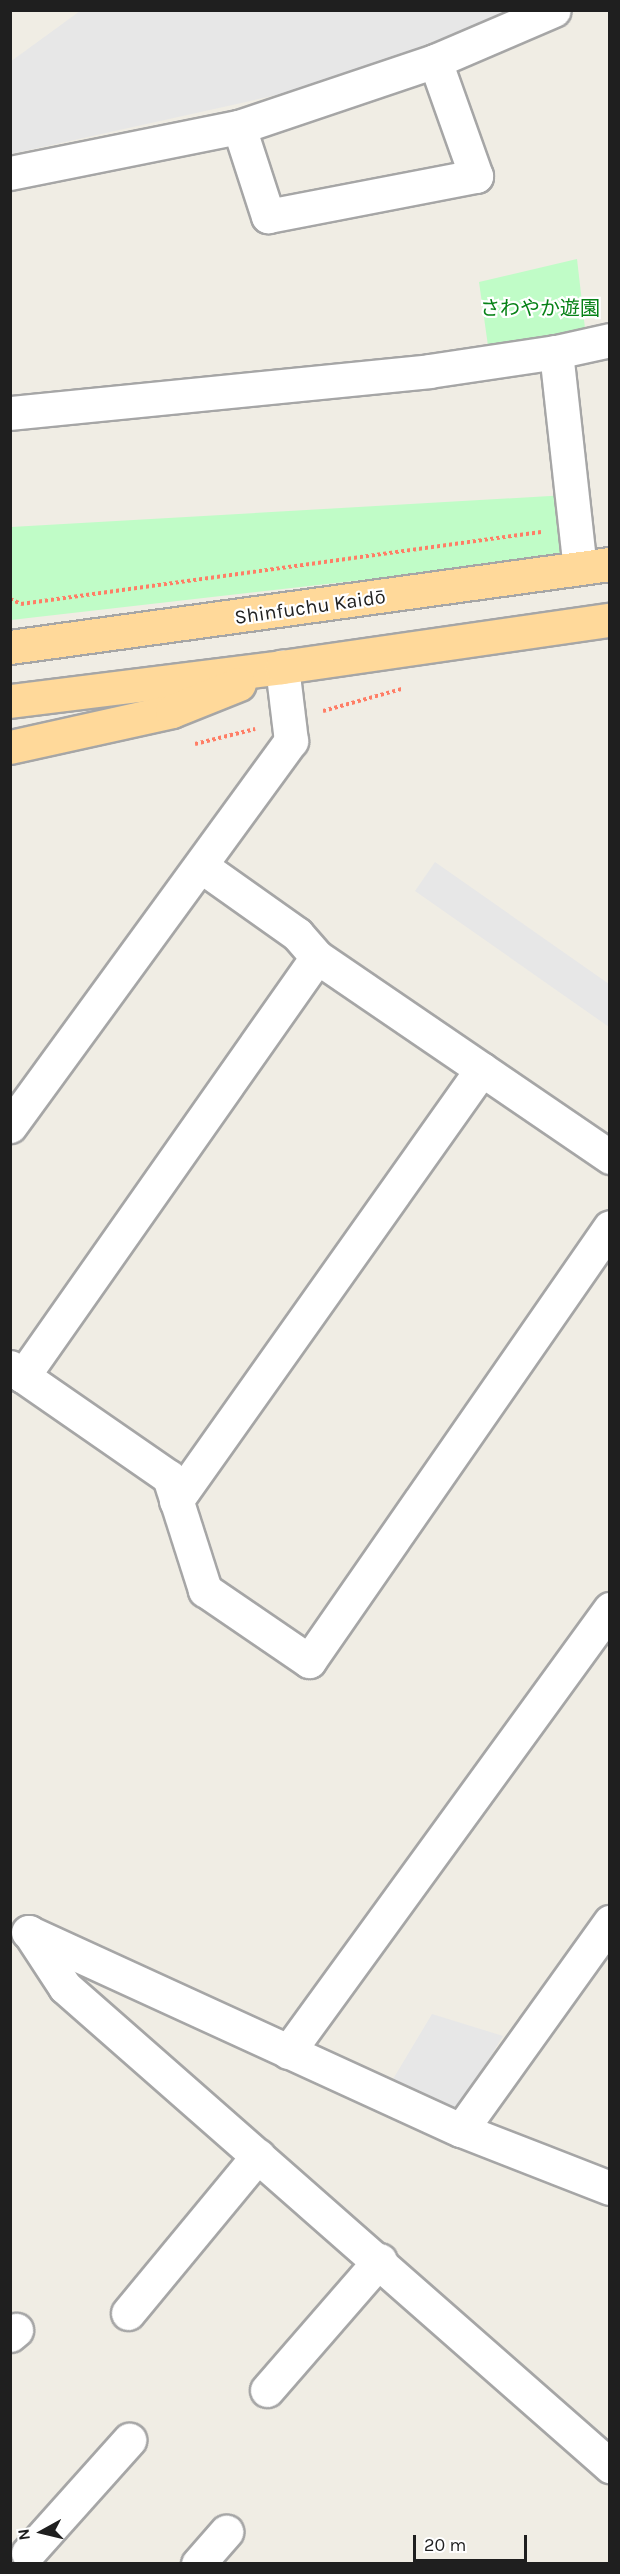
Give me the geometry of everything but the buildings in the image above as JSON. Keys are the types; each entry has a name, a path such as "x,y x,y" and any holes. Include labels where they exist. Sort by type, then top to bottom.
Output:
{"main road":[{"name":"Shinfuchu Kaidō","path":"10,647 595,566"},
{"path":"10,701 282,667 609,620"},
{"path":"10,747 172,711 282,667"}],"street":[{"path":"10,173 239,127 435,61 554,10"},
{"path":"239,127 268,216 476,176 435,61"},
{"path":"10,413 429,371 556,352 609,340"},
{"path":"556,352 577,527 595,566"},
{"path":"10,1126 291,741 282,667"},
{"path":"201,866 297,934 317,957 609,1156"},
{"path":"317,957 17,1372 169,1477 205,1590 309,1661 609,1227"},
{"path":"177,1501 482,1069"},
{"path":"288,2052 609,1609"},
{"path":"461,2130 609,1922"},
{"path":"17,1936 288,2052 461,2130 609,2188"},
{"path":"17,1936 65,1987 380,2260 609,2466"},
{"path":"128,2313 258,2156"},
{"path":"267,2390 380,2260"},
{"path":"26,2551 129,2440"},
{"path":"198,2564 226,2532"}],"path":[{"path":"10,599 21,604 577,527"}],"green space":[{"name":"さわやか遊園","path":"577,259 586,337 489,353 479,282"},
{"path":"567,495 573,556 11,620 11,527"}],"shaded area":[{"path":"80,11 512,11 322,85 11,154 10,62"},
{"path":"435,862 609,984 609,1027 415,891"},
{"path":"432,2014 503,2036 454,2117 393,2079"}]}
